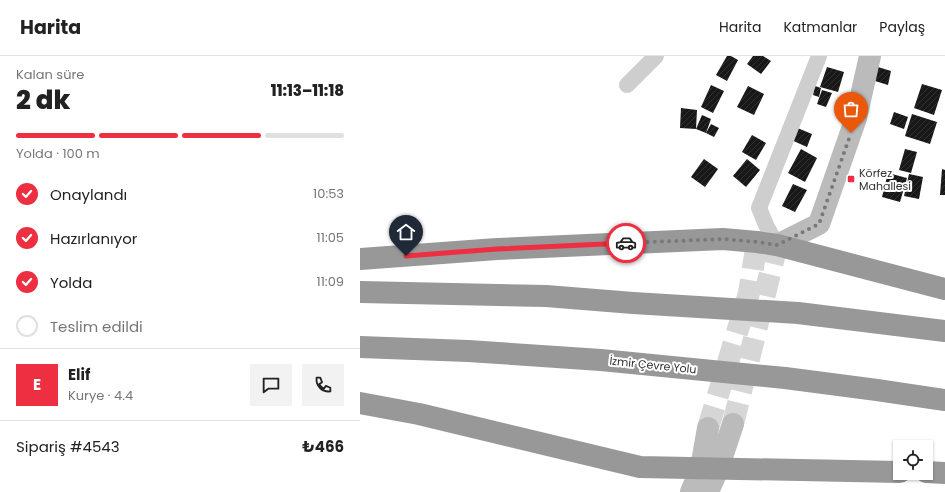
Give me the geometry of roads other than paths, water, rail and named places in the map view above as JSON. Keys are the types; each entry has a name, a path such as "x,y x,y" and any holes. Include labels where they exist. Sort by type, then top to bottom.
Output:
{"highway":[{"path":"360,260 497,249 723,239 777,245 945,289"},
{"path":"360,292 546,296 798,313 945,331"},
{"name":"İzmir Çevre Yolu","path":"360,347 468,351 601,360 785,378 945,400"},
{"path":"360,403 419,414 640,467 893,472"},
{"path":"933,472 945,472"}],"street":[{"path":"627,85 656,56"},
{"path":"819,56 759,208 777,245 819,224 856,118 870,56"},
{"path":"691,492 709,468 733,424"},
{"path":"708,428 708,492"}],"tunnel":[{"path":"708,428 749,293 757,242"},
{"path":"733,424 777,245"}],"place":[{"name":"Körfez Mahallesi","path":"851,179"}]}
